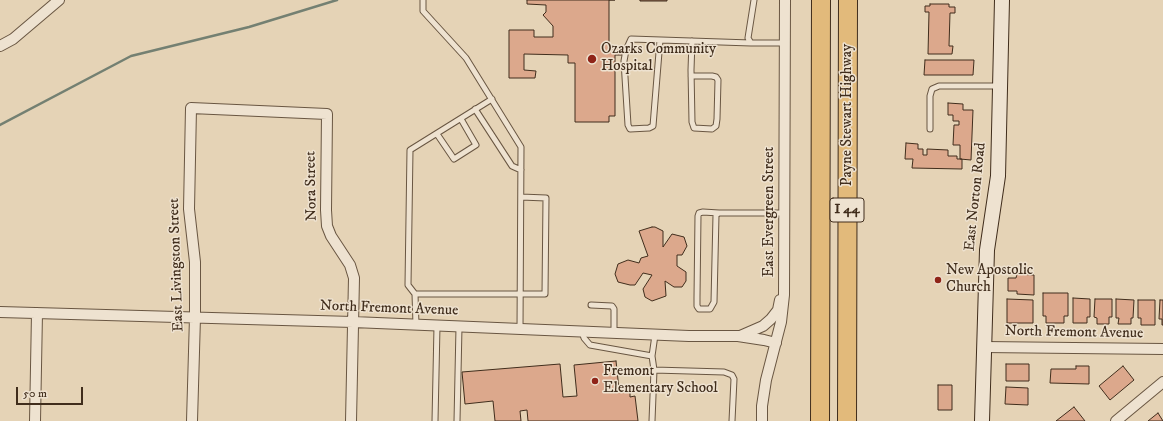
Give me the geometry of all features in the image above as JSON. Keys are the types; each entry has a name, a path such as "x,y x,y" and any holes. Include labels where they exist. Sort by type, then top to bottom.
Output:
{"highway":[{"name":"Payne Stewart Highway","path":"820,421 821,0"},
{"name":"Payne Stewart Highway","path":"847,421 848,0"}],"main road":[{"name":"East Norton Road","path":"982,421 987,250 998,176 1002,0"}],"street":[{"path":"0,46 13,39 59,0"},
{"name":"East Evergreen Street","path":"762,421 762,406 766,380 782,315 785,282 785,0"},
{"name":"Nora Street","path":"191,108 327,114 327,226 331,236 350,265 354,278 351,421"},
{"name":"East Livingston Street","path":"191,108 189,209 195,262 192,421"},
{"path":"738,336 762,327 771,319 778,310 785,282"},
{"name":"North Fremont Avenue","path":"0,312 353,322 655,335 738,336 776,343"},
{"path":"35,421 37,313"},
{"name":"North Fremont Avenue","path":"984,347 1163,349"},
{"path":"1116,421 1163,382"}],"lane":[{"path":"424,0 423,11 466,58 521,147 520,329"},
{"path":"751,43 748,38 754,0"},
{"path":"660,40 653,126 649,128 630,128 628,125 624,61 626,50 631,39 785,43"},
{"path":"691,76 712,76 716,77 718,80 717,119 716,126 712,129 694,128 692,122 691,76 692,41"},
{"path":"930,129 930,96 932,89 939,86 1000,86"},
{"path":"416,325 415,294 408,285 410,150 492,99"},
{"path":"475,110 512,166 521,170"},
{"path":"437,134 454,159 476,145 461,119"},
{"path":"415,294 545,294 546,198 521,197"},
{"path":"718,212 715,218 714,302 710,309 699,309 697,306 697,297 699,213 718,212 785,213"},
{"path":"592,305 612,306 614,309 614,333"},
{"path":"435,421 437,326"},
{"path":"457,421 459,326"},
{"path":"582,332 584,338 590,345 652,356"},
{"path":"652,421 654,370 652,356 655,335"},
{"path":"654,370 724,372 732,375 734,379 732,421"}],"building":[{"name":"Ozarks Community Hospital","path":"527,0 609,0 609,49 623,48 623,55 615,55 615,116 609,116 609,122 575,122 575,63 568,63 568,55 524,54 524,70 536,71 535,78 509,78 509,30 534,30 534,37 553,37 553,26 543,15 546,12 546,5 527,4"},
{"name":"Ozarks Community Hospital","path":"667,0 667,1 640,1"},
{"path":"930,4 949,4 949,7 955,7 955,13 950,13 949,46 953,46 952,54 928,54 929,12 925,12 925,6 930,6"},
{"path":"925,60 974,60 973,75 924,75"},
{"path":"948,103 963,104 963,110 973,110 971,160 960,159 960,145 953,145 954,125 959,125 959,121 953,121 953,115 948,115"},
{"path":"906,143 918,144 918,149 923,149 923,155 927,155 927,149 948,150 948,156 957,156 957,159 962,159 962,169 912,168 913,159 905,159"},
{"path":"652,227 663,231 663,247 672,234 684,237 687,246 682,255 677,255 677,266 686,272 686,281 682,287 674,287 665,281 666,296 652,301 645,297 643,289 652,275 643,273 635,285 630,285 618,282 615,274 618,264 628,260 639,263 641,258 648,256 639,231"},
{"path":"1017,274 1034,275 1034,295 1017,294 1017,291 1008,291 1008,278 1016,278"},
{"path":"1043,293 1068,293 1068,316 1064,316 1064,323 1046,323 1046,316 1043,316"},
{"path":"1073,298 1090,299 1090,317 1087,317 1087,323 1073,323"},
{"path":"1007,299 1033,300 1033,323 1007,323"},
{"path":"1095,299 1112,299 1112,317 1109,317 1109,324 1097,324 1097,318 1094,317"},
{"path":"1116,299 1134,300 1133,318 1131,318 1131,324 1118,324 1119,318 1116,318"},
{"path":"1138,300 1155,300 1155,325 1141,325 1141,318 1138,318"},
{"path":"1160,300 1163,300 1163,325 1162,319 1159,319"},
{"path":"616,361 619,389 630,388 630,397 635,396 638,421 528,421 527,410 520,411 521,421 495,421 493,401 465,404 462,372 560,364 563,397 577,396 574,365"},
{"path":"1006,364 1029,364 1029,381 1006,381"},
{"path":"1076,366 1089,366 1089,384 1050,383 1051,369 1076,369"},
{"path":"1123,366 1134,380 1110,400 1099,386"},
{"path":"938,385 952,385 952,410 938,410"},
{"path":"1006,387 1028,388 1028,405 1005,404"},
{"path":"1074,407 1085,421 1056,421"},
{"path":"1158,413 1163,421 1148,421"}],"waterway":[{"path":"0,125 131,56 249,27 337,0"}],"place":[{"name":"Ozarks Community Hospital","path":"592,59"},
{"name":"New Apostolic Church","path":"938,280"},
{"name":"Fremont Elementary School","path":"595,381"}]}
